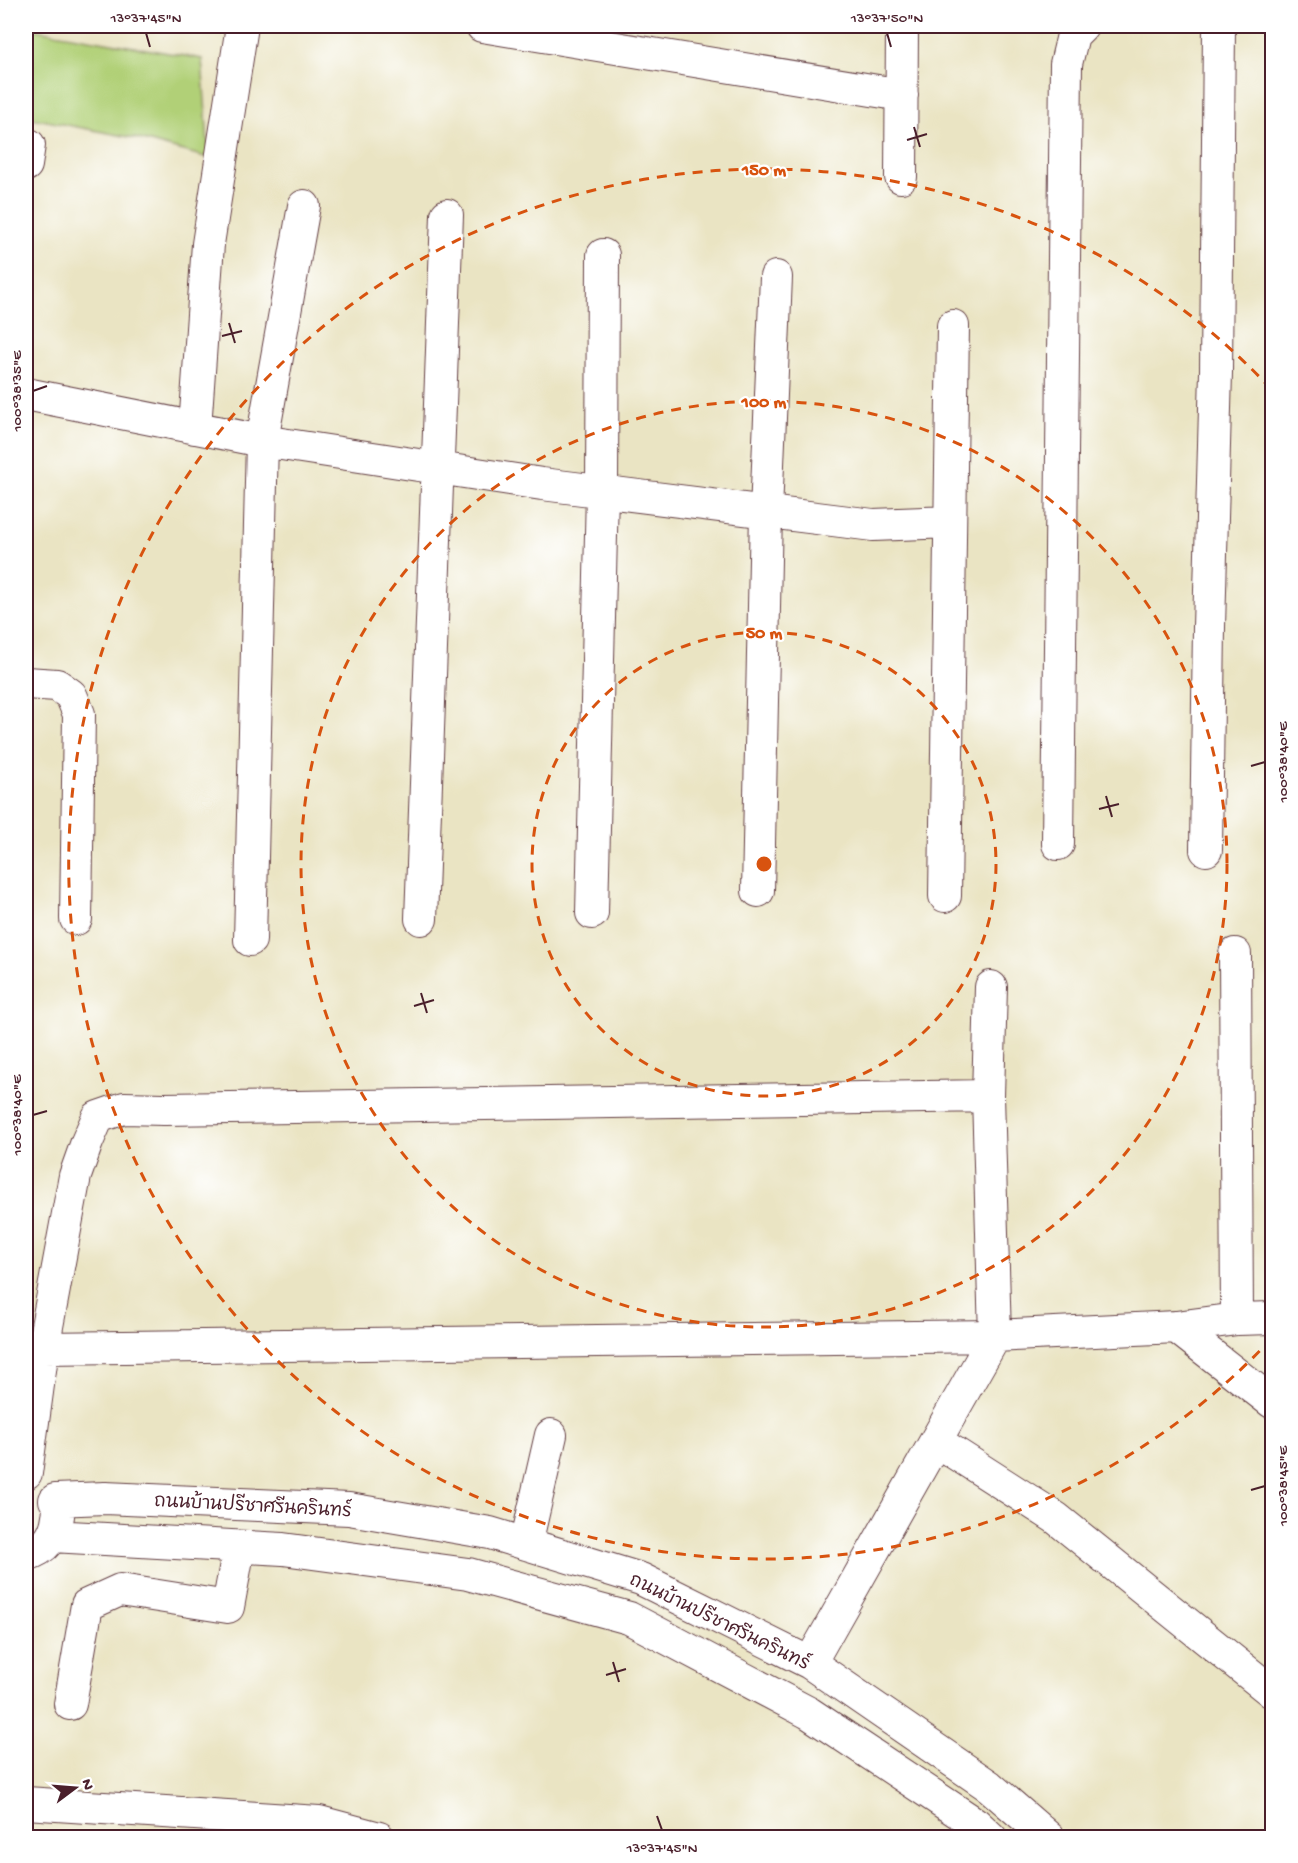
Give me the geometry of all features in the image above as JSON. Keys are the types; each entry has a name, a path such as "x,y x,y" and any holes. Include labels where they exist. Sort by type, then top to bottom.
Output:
{"street":[{"path":"195,428 208,244 242,26"},
{"path":"482,26 902,95"},
{"path":"901,177 903,26"},
{"path":"1058,844 1066,64 1073,35 1082,26"},
{"path":"1206,850 1216,372 1219,26"},
{"path":"250,940 262,441 304,206"},
{"path":"421,920 447,215"},
{"path":"592,913 602,492 603,255"},
{"path":"758,891 766,512 776,277"},
{"path":"945,896 952,326"},
{"path":"26,394 262,441 602,492 873,525 950,522"},
{"path":"26,683 57,685 71,695 79,714 76,920"},
{"path":"1235,954 1237,1319"},
{"path":"810,1663 995,1335 988,1096 991,987"},
{"path":"26,1555 41,1549 57,1527 56,1500 49,1488 38,1479 26,1474 42,1348 75,1176 98,1118 124,1108 988,1096"},
{"path":"42,1348 995,1335 1176,1327 1237,1319 1272,1318"},
{"path":"1176,1327 1272,1402"},
{"path":"526,1544 551,1435"},
{"path":"936,1441 1056,1518 1272,1692"},
{"name":"ถนนบ้านปรีชาศรีนครินทร์","path":"56,1500 105,1498 349,1509 490,1533 641,1579 810,1663 989,1786 1049,1838"},
{"name":"ถนนบ้านปรีชาศรีนครินทร์","path":"52,1536 282,1549 468,1574 629,1618 809,1713 976,1824 991,1838"},
{"path":"70,1704 87,1605 120,1590 228,1607 239,1547"},
{"path":"26,1803 319,1822 379,1838"}],"green space":[{"path":"26,28 202,59 209,158 139,139 26,117"}]}
